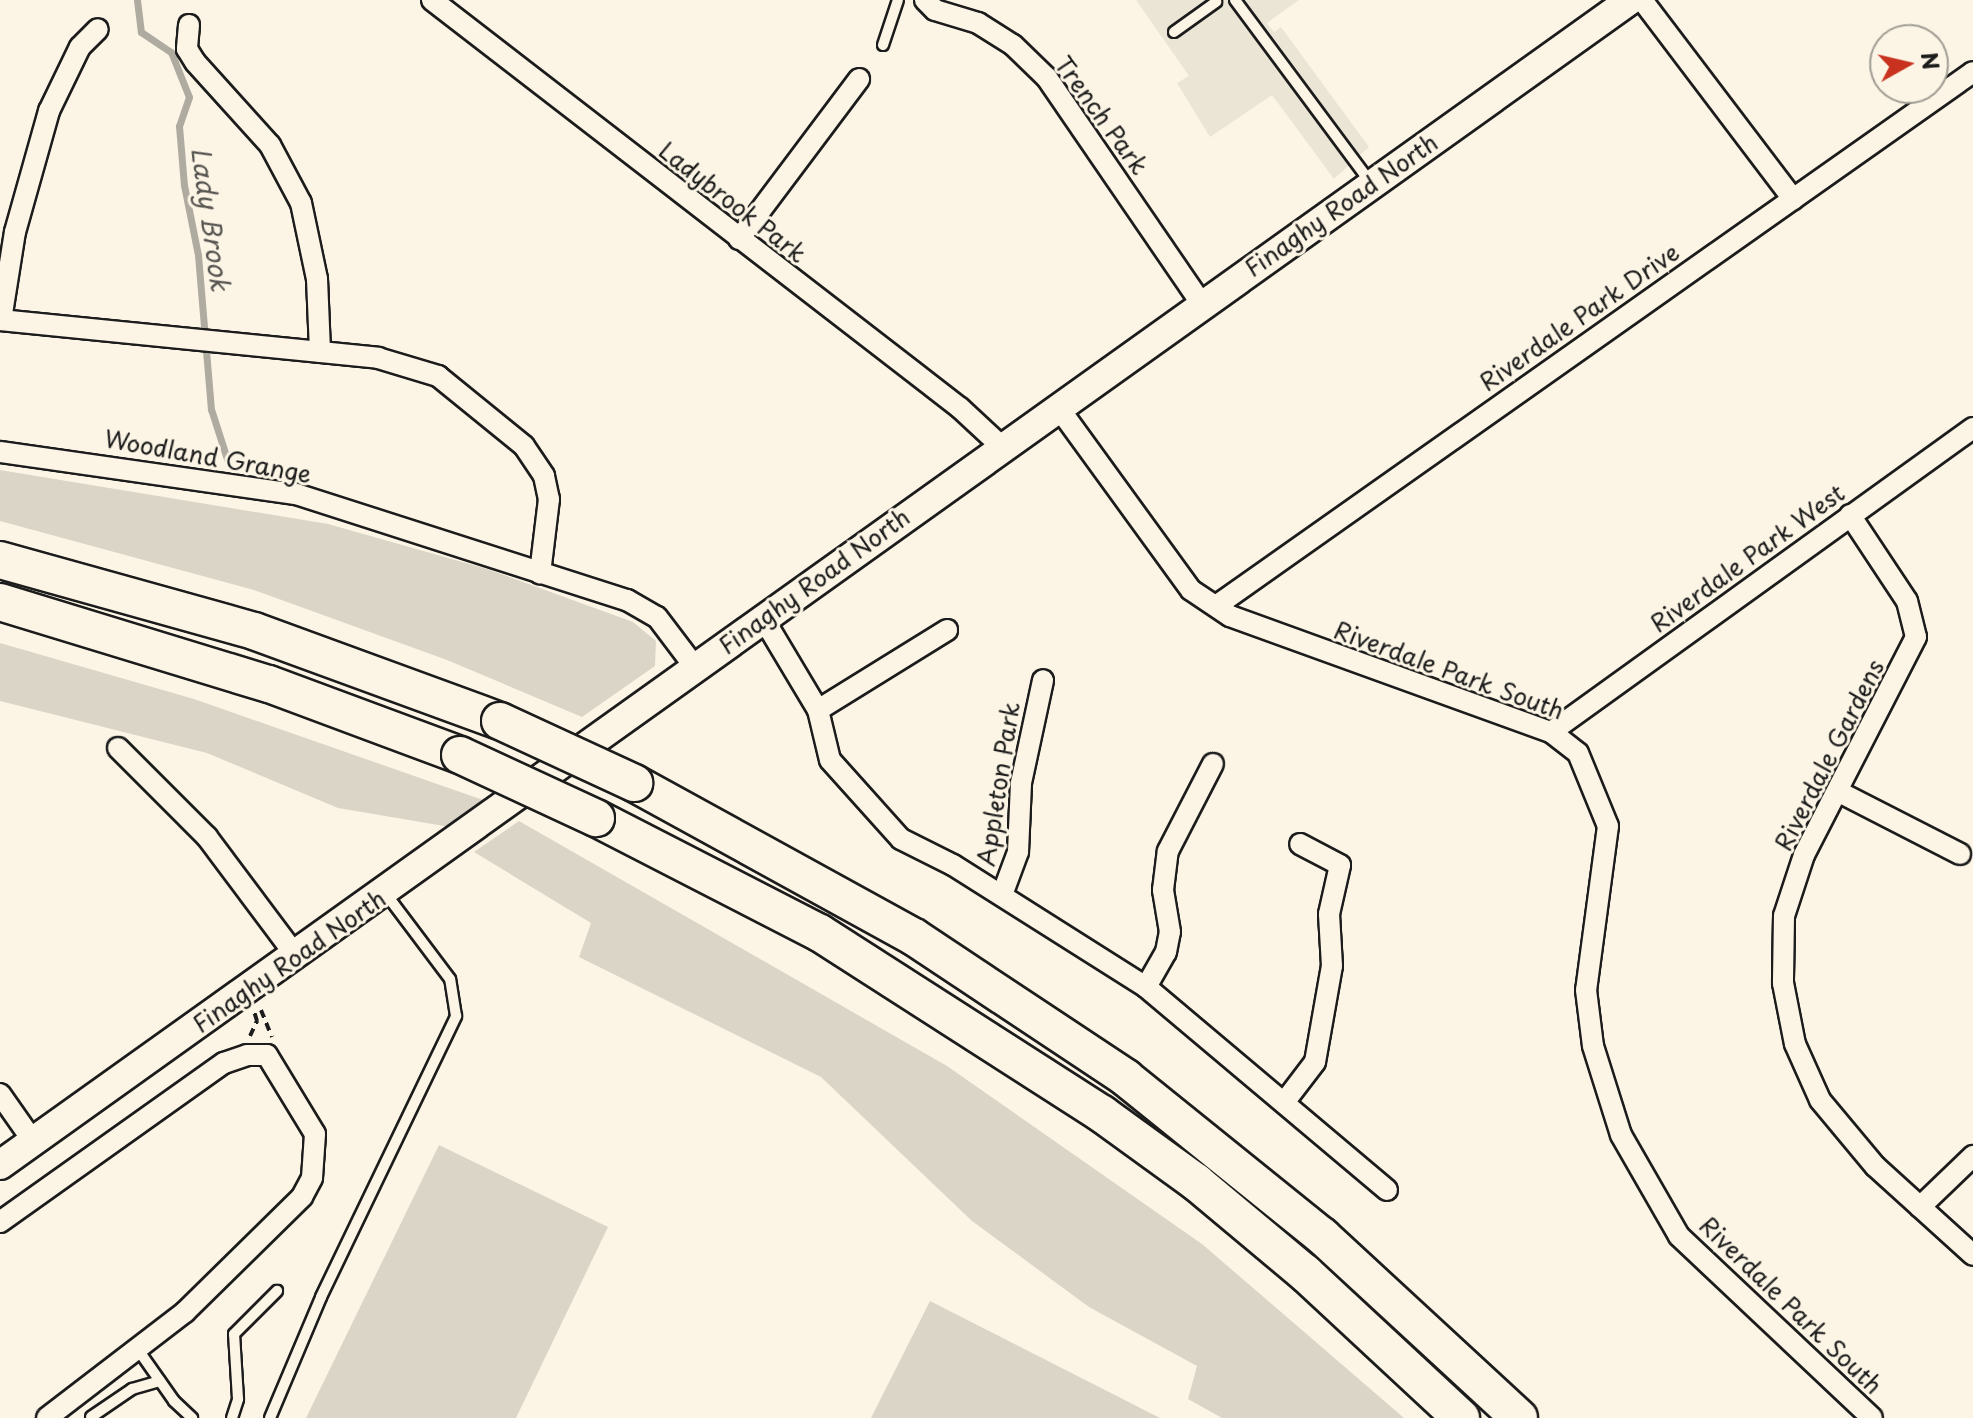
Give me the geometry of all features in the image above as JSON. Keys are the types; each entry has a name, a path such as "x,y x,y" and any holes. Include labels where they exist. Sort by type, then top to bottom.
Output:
{"highway":[{"path":"0,560 254,631 500,721 634,783 914,937 1126,1078 1322,1236 1519,1418"},
{"path":"0,602 269,684 460,755 596,818 820,933 1102,1114 1196,1182 1305,1273 1461,1418"}],"street":[{"name":"Ladybrook Park","path":"432,0 960,408 1001,446"},
{"name":"Trench Park","path":"925,0 935,10 978,23 1013,45 1047,78 1201,303"},
{"name":"Finaghy Road North","path":"0,1165 386,894 694,666 1630,0"},
{"path":"1642,0 1793,199"},
{"path":"189,25 187,49 195,62 270,145 301,203 317,279 320,352"},
{"path":"98,29 80,47 49,111 15,232 0,320 378,358 438,376 524,446 544,476 549,499 540,573"},
{"name":"Riverdale Park Drive","path":"1216,606 1973,72"},
{"path":"739,239 859,79"},
{"name":"Riverdale Park South","path":"1058,407 1191,590 1216,606 1303,645 1551,732 1578,753 1608,826 1589,946 1587,1017 1605,1094 1626,1146 1679,1236 1872,1418"},
{"name":"Riverdale Park West","path":"1551,732 1973,428"},
{"name":"Woodland Grange","path":"0,452 296,494 627,600 657,617 694,666"},
{"name":"Riverdale Gardens","path":"1850,515 1907,601 1916,637 1804,855 1784,916 1783,983 1795,1044 1820,1100 1875,1166 1973,1255"},
{"name":"Appleton Park","path":"763,618 818,710 830,760 857,796 901,839 1002,895 1146,987 1286,1100 1387,1190"},
{"path":"818,710 947,630"},
{"name":"Appleton Park","path":"1002,895 1018,852 1021,783 1043,680"},
{"path":"118,748 207,837 296,956"},
{"path":"1146,987 1166,952 1170,932 1163,890 1168,851 1213,764"},
{"path":"1839,792 1960,854"},
{"path":"1286,1100 1315,1062 1332,966 1329,914 1340,865 1300,844"},
{"path":"0,1222 224,1063 257,1055 315,1134 312,1178 302,1197 139,1351 47,1418"},
{"path":"0,1094 33,1141"},
{"path":"1920,1207 1973,1156"}],"lane":[{"path":"883,45 898,0"},
{"path":"1235,0 1371,183"},
{"path":"1174,32 1218,1"},
{"path":"270,1418 321,1297 456,1016 450,979 386,894"},
{"path":"232,1418 238,1399 234,1334 277,1291"},
{"path":"139,1351 192,1418"},
{"path":"91,1417 132,1389 160,1381"}],"path":[{"path":"249,989 274,1033 257,1055"},
{"path":"249,989 257,1021 257,1055"}],"shaded area":[{"path":"1136,0 1299,0 1267,23 1274,32 1281,27 1369,147 1334,179 1272,95 1210,137 1177,83 1189,76"},
{"path":"0,470 328,524 487,569 633,622 656,641 655,666 582,717 447,660 254,590 0,521"},
{"path":"0,643 194,699 483,800 456,828 338,808 207,753 0,701"},
{"path":"519,821 947,1066 1202,1244 1404,1418 1222,1418 1188,1399 1197,1366 1089,1307 972,1221 821,1077 579,957 591,923 474,852"},
{"path":"439,1145 608,1227 516,1418 306,1418"},
{"path":"930,1301 1160,1418 871,1418"}],"waterway":[{"name":"Lady Brook","path":"137,0 141,32 171,52 189,97 179,126 184,185 198,255 211,409 228,462"}]}
